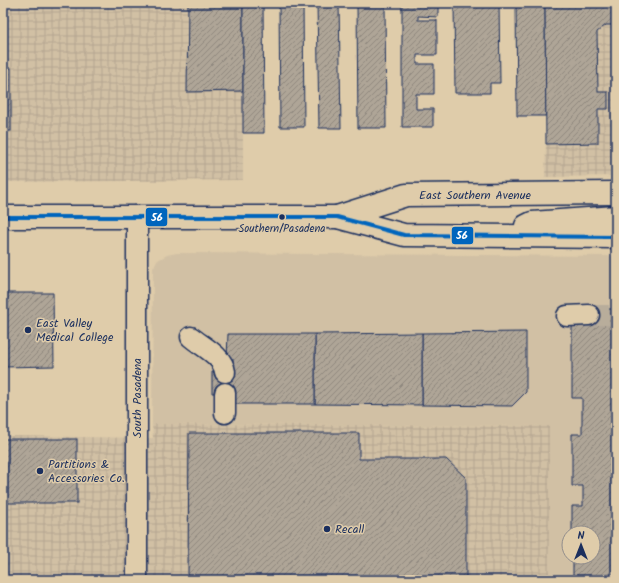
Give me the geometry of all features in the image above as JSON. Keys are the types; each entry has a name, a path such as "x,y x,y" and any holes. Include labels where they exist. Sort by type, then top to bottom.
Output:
{"main road":[{"name":"East Southern Avenue","path":"337,217 406,195 616,193"},
{"name":"East Southern Avenue","path":"3,217 337,217 404,235 616,237"},
{"path":"507,236 532,222 616,217"}],"street":[{"name":"South Pasadena","path":"137,216 137,580"},
{"path":"567,316 589,315"},
{"path":"192,338 217,356 224,366 225,372"},
{"path":"225,393 225,413"}],"shaded area":[{"path":"3,3 243,3 243,180 3,182"},
{"path":"545,3 616,3 616,176 545,177"},
{"path":"177,253 616,256 616,580 549,580 549,426 152,424 153,268 158,260 167,255"},
{"path":"152,424 549,426 549,580 3,580 3,436 153,438"}],"building":[{"path":"188,3 243,3 243,91 187,92"},
{"path":"243,3 263,3 264,133 243,133"},
{"path":"279,3 303,3 304,127 280,127"},
{"path":"317,3 339,3 341,128 319,128"},
{"path":"357,3 385,3 386,128 358,128"},
{"path":"402,3 438,3 438,17 418,16 418,20 437,20 437,55 417,55 417,64 434,64 434,94 416,94 416,109 433,109 433,127 402,127"},
{"path":"454,3 499,3 500,83 490,83 490,93 455,93"},
{"path":"516,3 545,3 546,116 517,116"},
{"path":"545,3 616,3 616,25 606,25 597,32 598,92 608,92 608,109 598,109 598,143 546,144"},
{"path":"3,68 11,68 11,131 3,131"},
{"name":"East Valley Medical College","path":"3,293 53,293 54,366 3,367"},
{"path":"589,309 616,309 616,580 573,580 573,565 601,565 601,525 572,525 572,506 583,506 583,486 572,486 572,434 582,434 582,398 572,398 572,322"},
{"path":"526,332 526,392 512,406 422,405 422,333"},
{"path":"422,333 422,405 315,404 315,334"},
{"path":"228,334 315,334 315,404 233,404 233,393 212,393 212,372 233,372 233,359 227,358"},
{"name":"Recall","path":"189,433 359,433 359,459 446,459 466,478 466,580 188,580"},
{"name":"Partitions & Accessories Co.","path":"3,439 77,439 77,503 3,503"}],"tunnel":[{"path":"589,315 616,315"}],"transit line":[{"name":"56","path":"3,217 337,217 404,235 616,237"}],"place":[{"name":"Southern/Pasadena","path":"282,217"},
{"name":"East Valley Medical College","path":"28,330"},
{"name":"Partitions & Accessories Co.","path":"40,471"},
{"name":"Recall","path":"327,529"}]}
